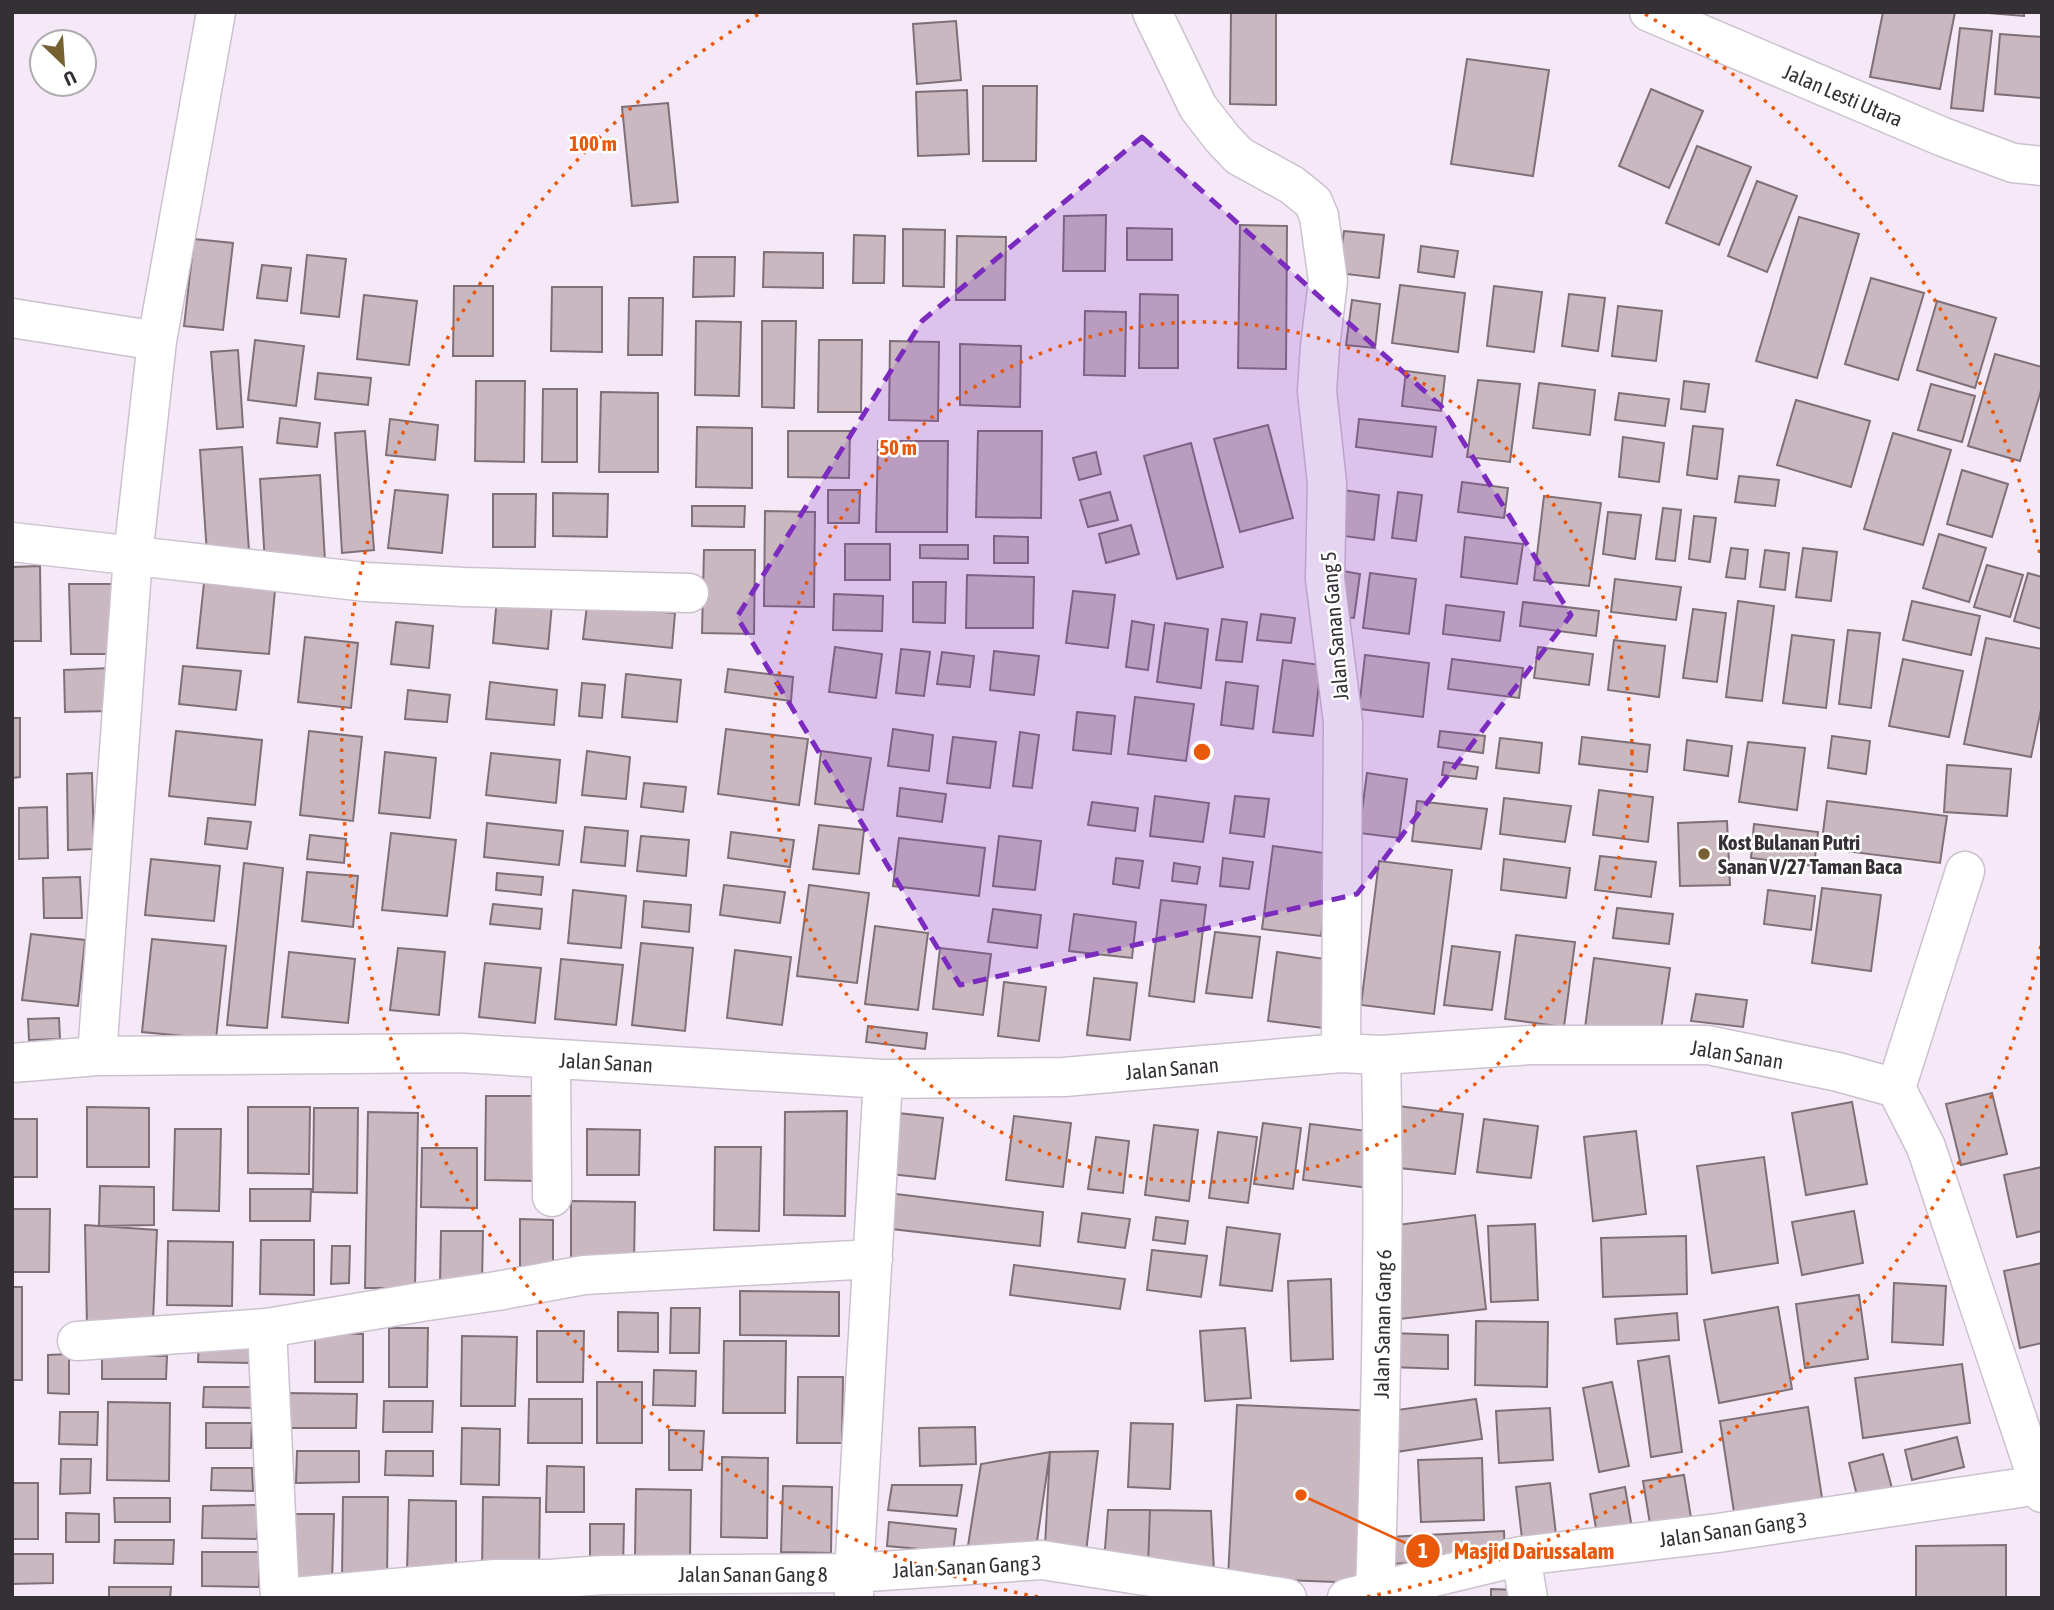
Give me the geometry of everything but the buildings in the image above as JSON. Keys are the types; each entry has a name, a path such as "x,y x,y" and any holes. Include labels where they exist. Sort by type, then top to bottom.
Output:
{"street":[{"path":"97,1056 134,555 157,341 216,12"},
{"name":"Jalan Sanan Gang 5","path":"1152,12 1198,107 1222,138 1239,156 1292,185 1313,202 1319,216 1328,281 1317,391 1327,483 1325,579 1343,722 1341,1053"},
{"name":"Jalan Lesti Utara","path":"1648,12 1943,137 2013,163 2042,166"},
{"path":"12,318 157,341"},
{"path":"12,542 366,582 689,593"},
{"path":"1965,871 1896,1088 1926,1147 2040,1489"},
{"name":"Jalan Sanan","path":"12,1063 97,1056 462,1053 883,1079 1063,1077 1341,1053 1381,1055 1531,1045 1708,1045 1838,1072 1896,1088"},
{"name":"Jalan Sanan Gang 6","path":"1361,1595 1381,1411 1384,1200 1381,1055"},
{"path":"551,1059 552,1197"},
{"name":"Jalan Sanan Gang 8","path":"282,1598 495,1579 603,1575 854,1585 883,1079"},
{"path":"77,1341 267,1328 584,1275 873,1259"},
{"path":"267,1328 282,1598"},
{"name":"Jalan Sanan Gang 3","path":"1361,1595 1521,1556 1718,1533 2040,1489"},
{"path":"1521,1556 1528,1598"},
{"name":"Jalan Sanan Gang 3","path":"854,1585 1042,1560 1287,1598"}],"highlighted area":[{"path":"1142,137 1441,406 1571,615 1357,894 960,985 737,617 922,321"}],"place":[{"name":"Kost Bulanan Putri Sanan V/27 Taman Baca","path":"1704,854"},
{"name":"Masjid Darussalam","path":"1301,1495"}]}
